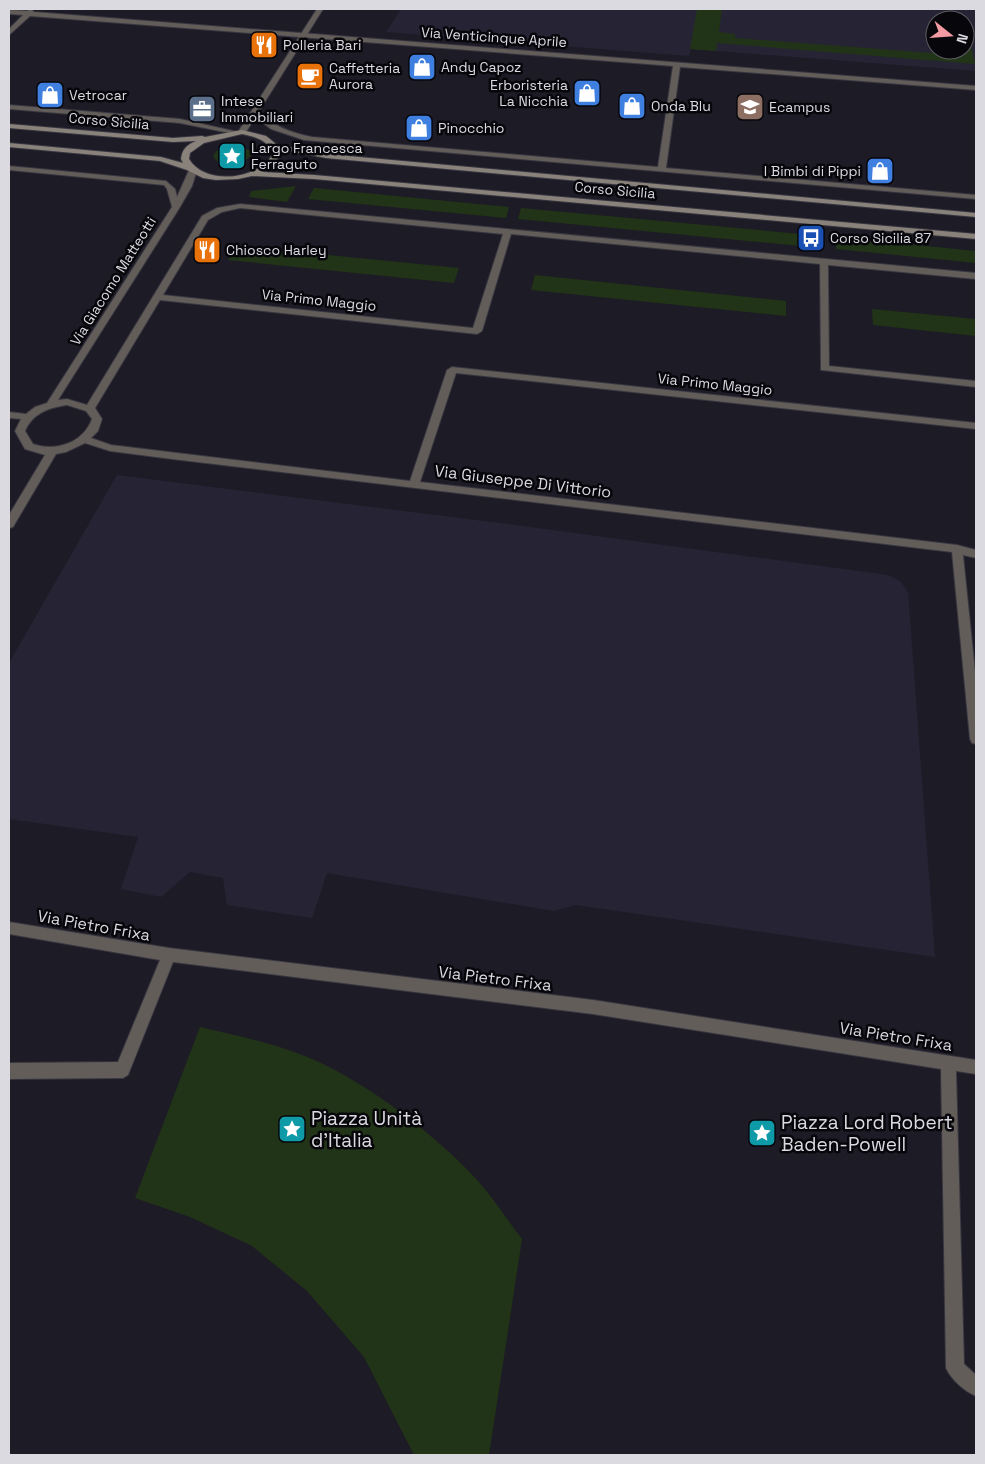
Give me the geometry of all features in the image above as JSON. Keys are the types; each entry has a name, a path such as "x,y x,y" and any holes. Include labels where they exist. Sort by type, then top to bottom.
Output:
{"main road":[{"name":"Corso Sicilia","path":"9,126 173,140 207,138"},
{"path":"191,169 186,160 187,152 195,144 207,138 238,132"},
{"name":"Corso Sicilia","path":"238,132 257,135 275,146 326,156 976,215"},
{"name":"Corso Sicilia","path":"9,144 161,159 204,175 219,178 236,178 252,174 322,177 976,237"},
{"path":"252,174 273,161 277,154 275,146"}],"street":[{"path":"9,107 180,121 238,132 254,113 320,9"},
{"path":"9,33 31,11"},
{"name":"Via Venticinque Aprile","path":"9,12 31,11 976,88"},
{"path":"662,169 677,64"},
{"path":"254,113 263,122 283,133 312,139 976,197"},
{"path":"9,168 166,183 171,189 176,207"},
{"name":"Via Giacomo Matteotti","path":"51,404 176,207 188,186 191,169"},
{"path":"90,408 205,218 220,210 240,206 976,276"},
{"name":"Via Primo Maggio","path":"157,297 477,331 508,231"},
{"path":"824,262 824,368 976,384"},
{"name":"Via Primo Maggio","path":"414,485 452,370 976,426"},
{"path":"67,402 90,408 97,420 96,427 86,440 76,446 54,451 32,448 21,438 20,431 28,417 51,404 67,402"},
{"path":"9,415 28,417"},
{"name":"Via Giuseppe Di Vittorio","path":"86,440 110,448 957,549 976,554"},
{"path":"9,524 54,451"},
{"name":"Via Giuseppe Di Vittorio","path":"957,549 976,547"},
{"path":"957,549 976,740"},
{"name":"Via Pietro Frixa","path":"9,928 169,955 593,1007 976,1067"},
{"path":"9,1072 123,1070 169,955"},
{"path":"948,1062 955,1368 976,1387"}],"shaded area":[{"path":"401,9 976,9 976,71 691,49 689,56 386,32"},
{"path":"117,475 515,525 888,575 900,581 908,592 935,957 576,905 554,911 327,873 312,918 227,905 223,878 190,872 161,897 121,889 138,837 9,819 9,663"}],"green space":[{"path":"697,9 722,9 719,32 735,34 735,38 925,53 925,60 717,43 716,51 690,49"},
{"path":"926,60 974,60 975,64"},
{"path":"237,145 251,151 251,155 243,162 227,165 213,157 220,149"},
{"path":"296,186 287,202 249,197 251,191"},
{"path":"314,188 509,207 506,218 308,199"},
{"path":"521,208 822,236 822,248 518,219"},
{"path":"836,237 976,251 976,263 836,249"},
{"path":"237,246 459,268 454,283 228,260"},
{"path":"535,275 786,301 786,316 531,290"},
{"path":"872,309 976,319 976,336 873,325"},
{"path":"200,1027 232,1034 296,1053 347,1076 367,1089 427,1133 463,1165 484,1188 522,1239 489,1455 414,1455 364,1357 307,1291 252,1246 190,1217 135,1198"}],"place":[{"name":"Polleria Bari","path":"264,45"},
{"name":"Andy Capoz","path":"422,67"},
{"name":"Caffetteria Aurora","path":"310,76"},
{"name":"Erboristeria La Nicchia","path":"587,93"},
{"name":"Vetrocar","path":"50,95"},
{"name":"Onda Blu","path":"632,106"},
{"name":"Ecampus","path":"750,107"},
{"name":"Intese Immobiliari","path":"202,109"},
{"name":"Pinocchio","path":"419,128"},
{"name":"Largo Francesca Ferraguto","path":"232,156"},
{"name":"I Bimbi di Pippi","path":"880,171"},
{"name":"Corso Sicilia 87","path":"811,238"},
{"name":"Chiosco Harley","path":"207,250"},
{"name":"Piazza Unità d'Italia","path":"292,1129"},
{"name":"Piazza Lord Robert Baden-Powell","path":"762,1133"}]}
